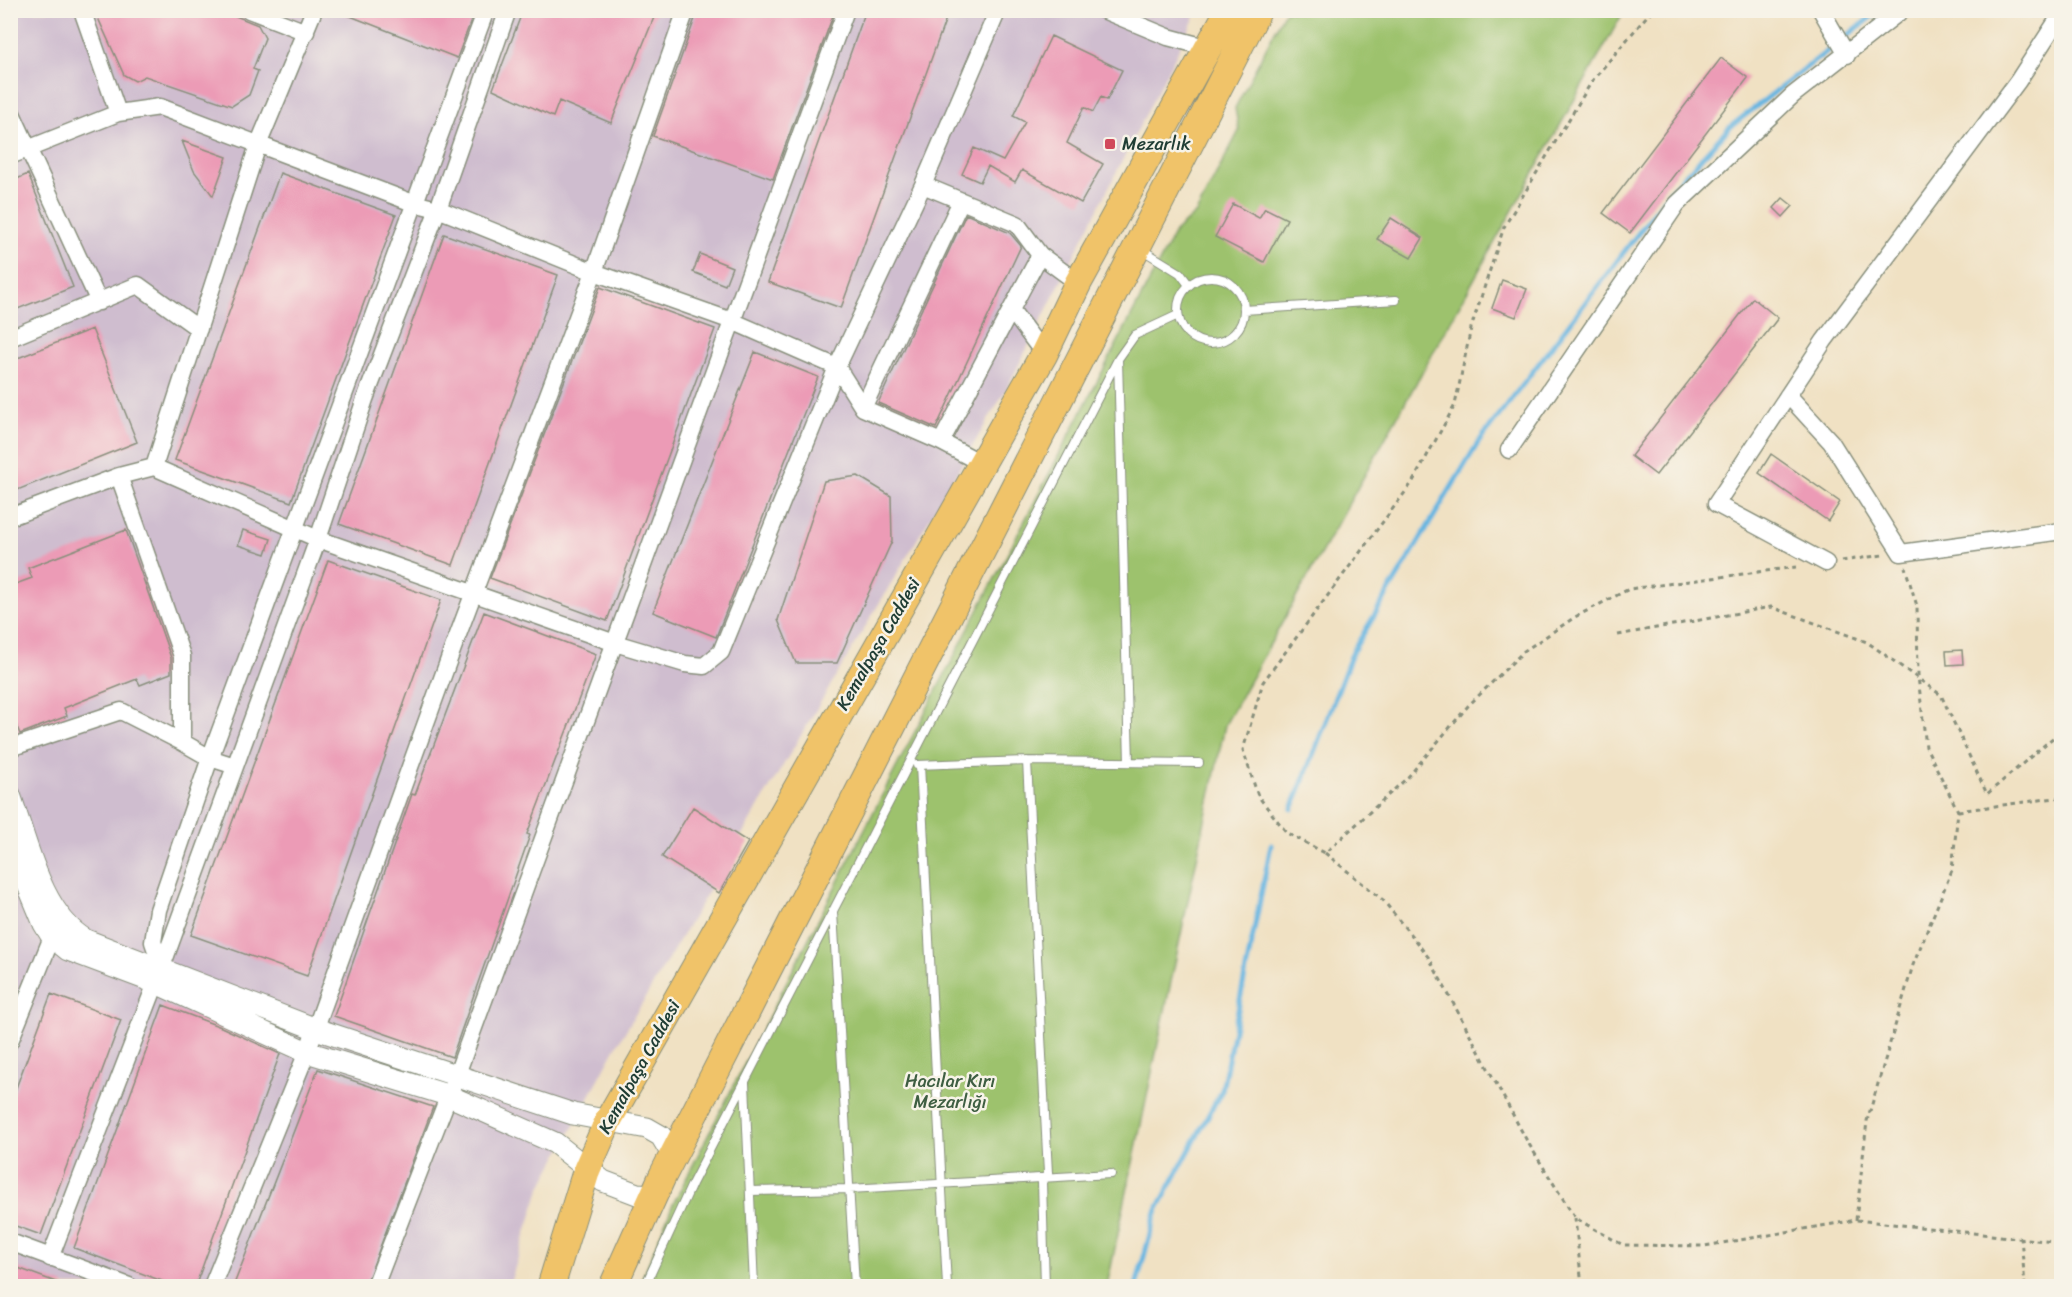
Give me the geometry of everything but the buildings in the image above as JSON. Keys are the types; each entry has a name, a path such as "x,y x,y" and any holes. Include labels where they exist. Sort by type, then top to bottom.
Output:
{"main road":[{"name":"Kemalpaşa Caddesi","path":"551,1287 586,1168 609,1119 1044,354 1078,283 1229,10"},
{"path":"613,1287 673,1156 1258,10"}],"street":[{"path":"82,10 118,113"},
{"path":"249,10 306,32"},
{"path":"154,467 258,145 314,10"},
{"path":"159,972 153,942 158,910 210,758 486,10"},
{"path":"50,1257 235,766 318,539 365,399 438,209 508,10"},
{"path":"212,1287 308,1052 474,593 594,272 686,10"},
{"path":"375,1287 457,1074 846,10"},
{"path":"10,517 118,476 154,467 318,539 615,643 685,664 704,666 721,652 837,367 923,185 998,10"},
{"path":"1103,10 1168,37 1209,48"},
{"path":"1821,10 1845,51"},
{"path":"1509,450 1677,204 1794,95 1845,51 1902,10"},
{"path":"1826,563 1716,504 1824,341 2018,81 2061,13"},
{"path":"10,156 118,113 160,107 413,203 438,209 594,272 732,321 837,367 863,408 941,442 981,463"},
{"path":"10,109 99,302"},
{"path":"923,185 1017,224 1040,255 1078,283"},
{"path":"863,408 961,201"},
{"path":"941,442 1040,255"},
{"path":"10,338 138,285 199,329"},
{"path":"1012,311 1044,354"},
{"path":"1788,395 1831,442 1901,553 2061,531"},
{"path":"118,476 183,656 182,742"},
{"path":"10,748 121,711 210,758 235,766"},
{"path":"10,795 45,891 63,923 86,940 159,972 316,1029 573,1114 634,1124 661,1136 673,1156"},
{"path":"13,855 52,937 83,958 159,972 308,1052 447,1095 555,1143 603,1181 622,1189 653,1196"},
{"path":"10,1041 52,937"},
{"path":"10,1242 129,1287"}],"lane":[{"path":"1138,247 1180,273 1189,285"},
{"path":"1209,276 1229,282 1237,290 1244,310 1236,330 1228,338 1207,343 1188,334 1178,315 1182,293 1189,285 1209,276"},
{"path":"1244,310 1396,300"},
{"path":"645,1287 682,1203 1118,359 1136,334 1178,315"},
{"path":"1118,359 1129,762"},
{"path":"909,762 920,765 1027,761 1199,763"},
{"path":"1027,761 1048,1173 1042,1182 1045,1287"},
{"path":"920,765 947,1287"},
{"path":"833,912 855,1287"},
{"path":"745,1081 753,1287"},
{"path":"750,1191 849,1189 1111,1174"}],"path":[{"path":"1582,1287 1575,1218 1527,1141 1429,958 1383,900 1324,853 1287,833 1258,796 1243,750 1263,682 1412,483 1455,405 1471,328 1504,227 1592,81 1652,10"},
{"path":"1324,853 1408,777 1468,706 1524,651 1575,617 1629,589 1901,553 1917,606 1918,678 1926,747 1958,811 1952,870 1913,965 1867,1121 1856,1220"},
{"path":"1618,635 1771,607 1867,642 1941,695 1987,794 2061,730"},
{"path":"1958,811 2061,797"},
{"path":"1575,1218 1623,1245 1706,1246 1856,1220 2061,1242"},
{"path":"2021,1237 2025,1287"}],"shaded area":[{"path":"10,11 1198,11 1007,388 616,1047 540,1189 509,1286 11,1286"}],"green space":[{"name":"Hacılar Kırı Mezarlığı","path":"1285,11 1624,11 1225,725 1107,1286 639,1286 673,1204 895,770 1175,232 1196,213 1239,131 1235,108"}],"waterway":[{"path":"1292,809 1353,651 1478,443 1669,193 1730,127 1880,10"},
{"path":"1136,1286 1156,1212 1222,1090 1271,845"}],"place":[{"name":"Mezarlık","path":"1110,144"}]}
